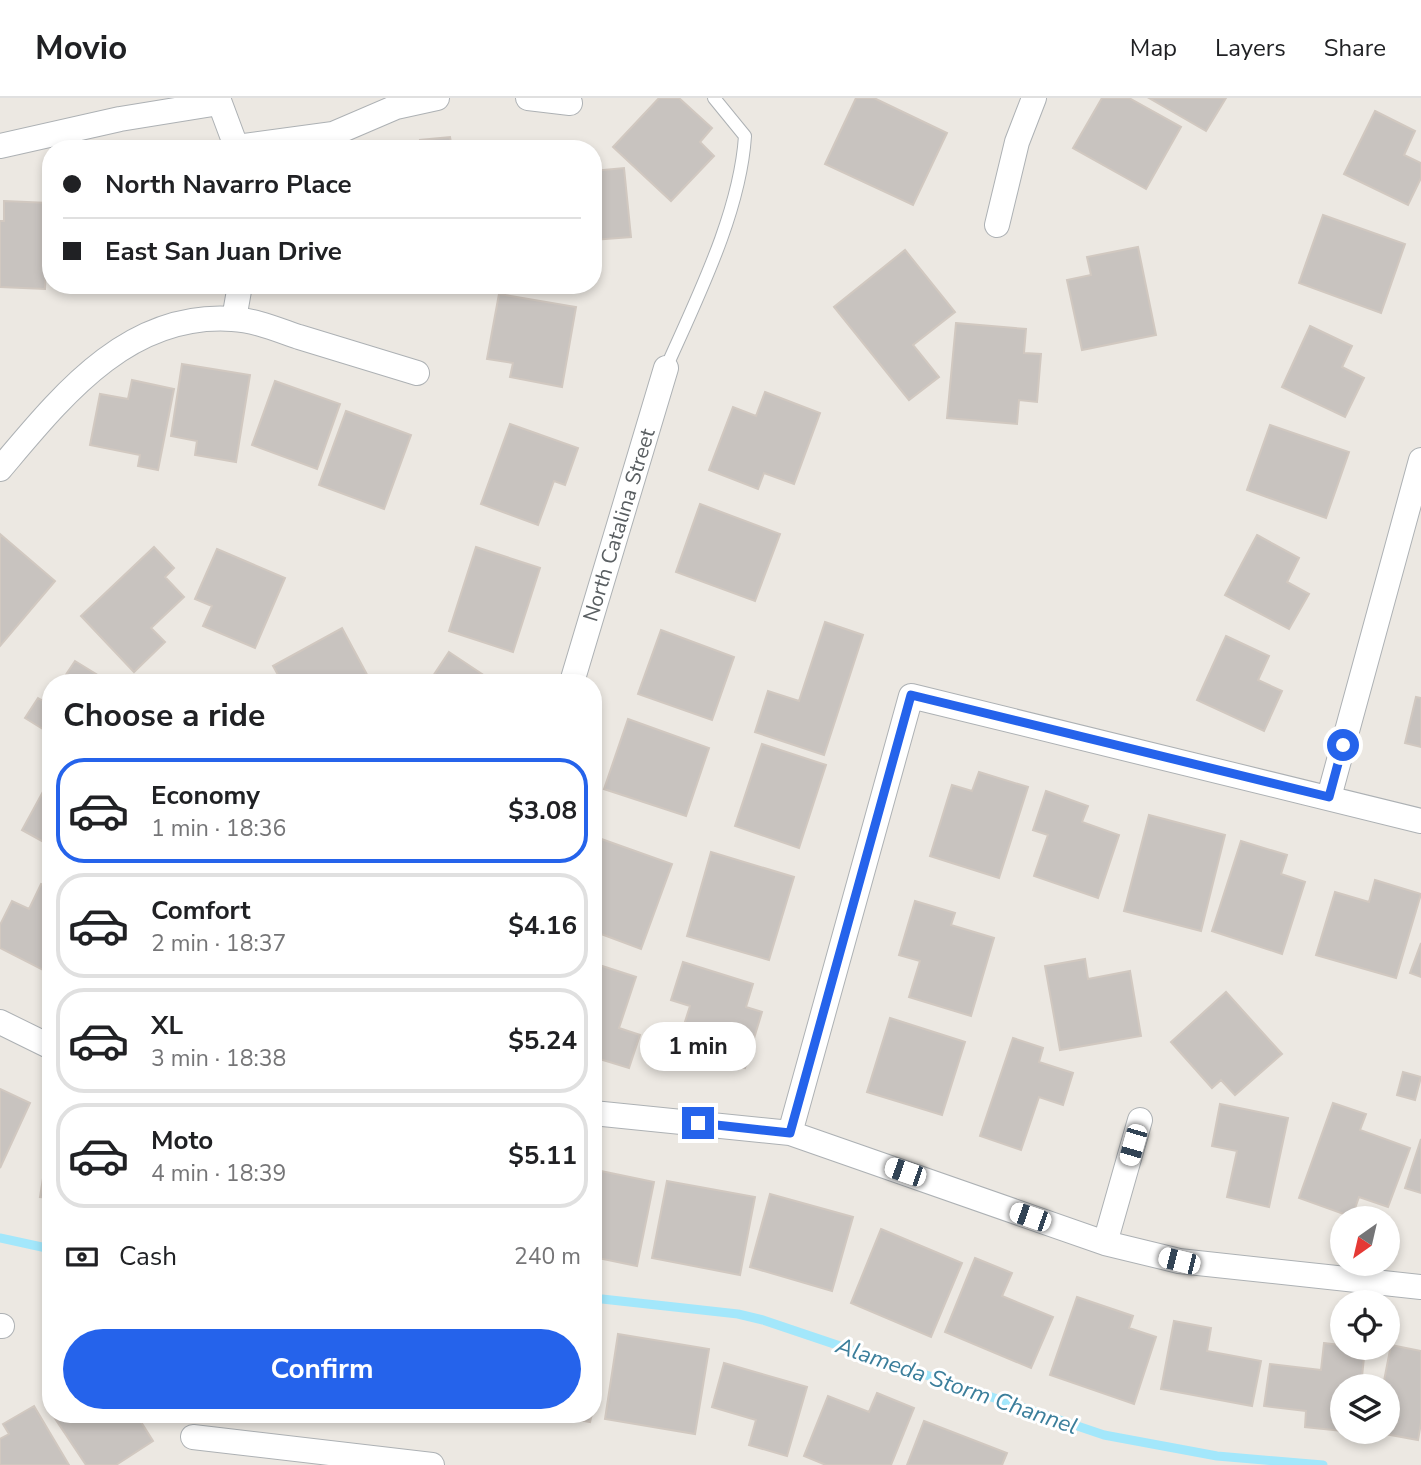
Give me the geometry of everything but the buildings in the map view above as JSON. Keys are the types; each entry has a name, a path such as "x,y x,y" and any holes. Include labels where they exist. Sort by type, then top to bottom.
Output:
{"street":[{"path":"292,140 333,134 396,107 437,98"},
{"path":"528,98 574,101"},
{"path":"997,225 1017,142 1034,98"},
{"path":"0,146 219,100 234,140"},
{"path":"234,319 238,294"},
{"path":"0,469 66,391 109,356 139,337 183,323 234,319 416,373"},
{"name":"North Catalina Street","path":"574,674 666,368"},
{"path":"1329,797 1421,460"},
{"path":"790,1133 911,695 1421,821"},
{"path":"0,1022 42,1043"},
{"path":"602,1113 790,1133 1105,1243 1179,1261 1421,1287"},
{"path":"1105,1243 1140,1120"},
{"path":"193,1437 432,1465"}],"lane":[{"path":"666,368 698,297 743,164 745,136 714,98"}],"waterway":[{"name":"Alameda Storm Channel","path":"0,1238 42,1247"},
{"name":"Alameda Storm Channel","path":"602,1299 738,1314 763,1320 1104,1435 1217,1456 1323,1465"}],"route":[{"path":"698,1123 790,1133 911,695 1329,797 1343,745"}]}
